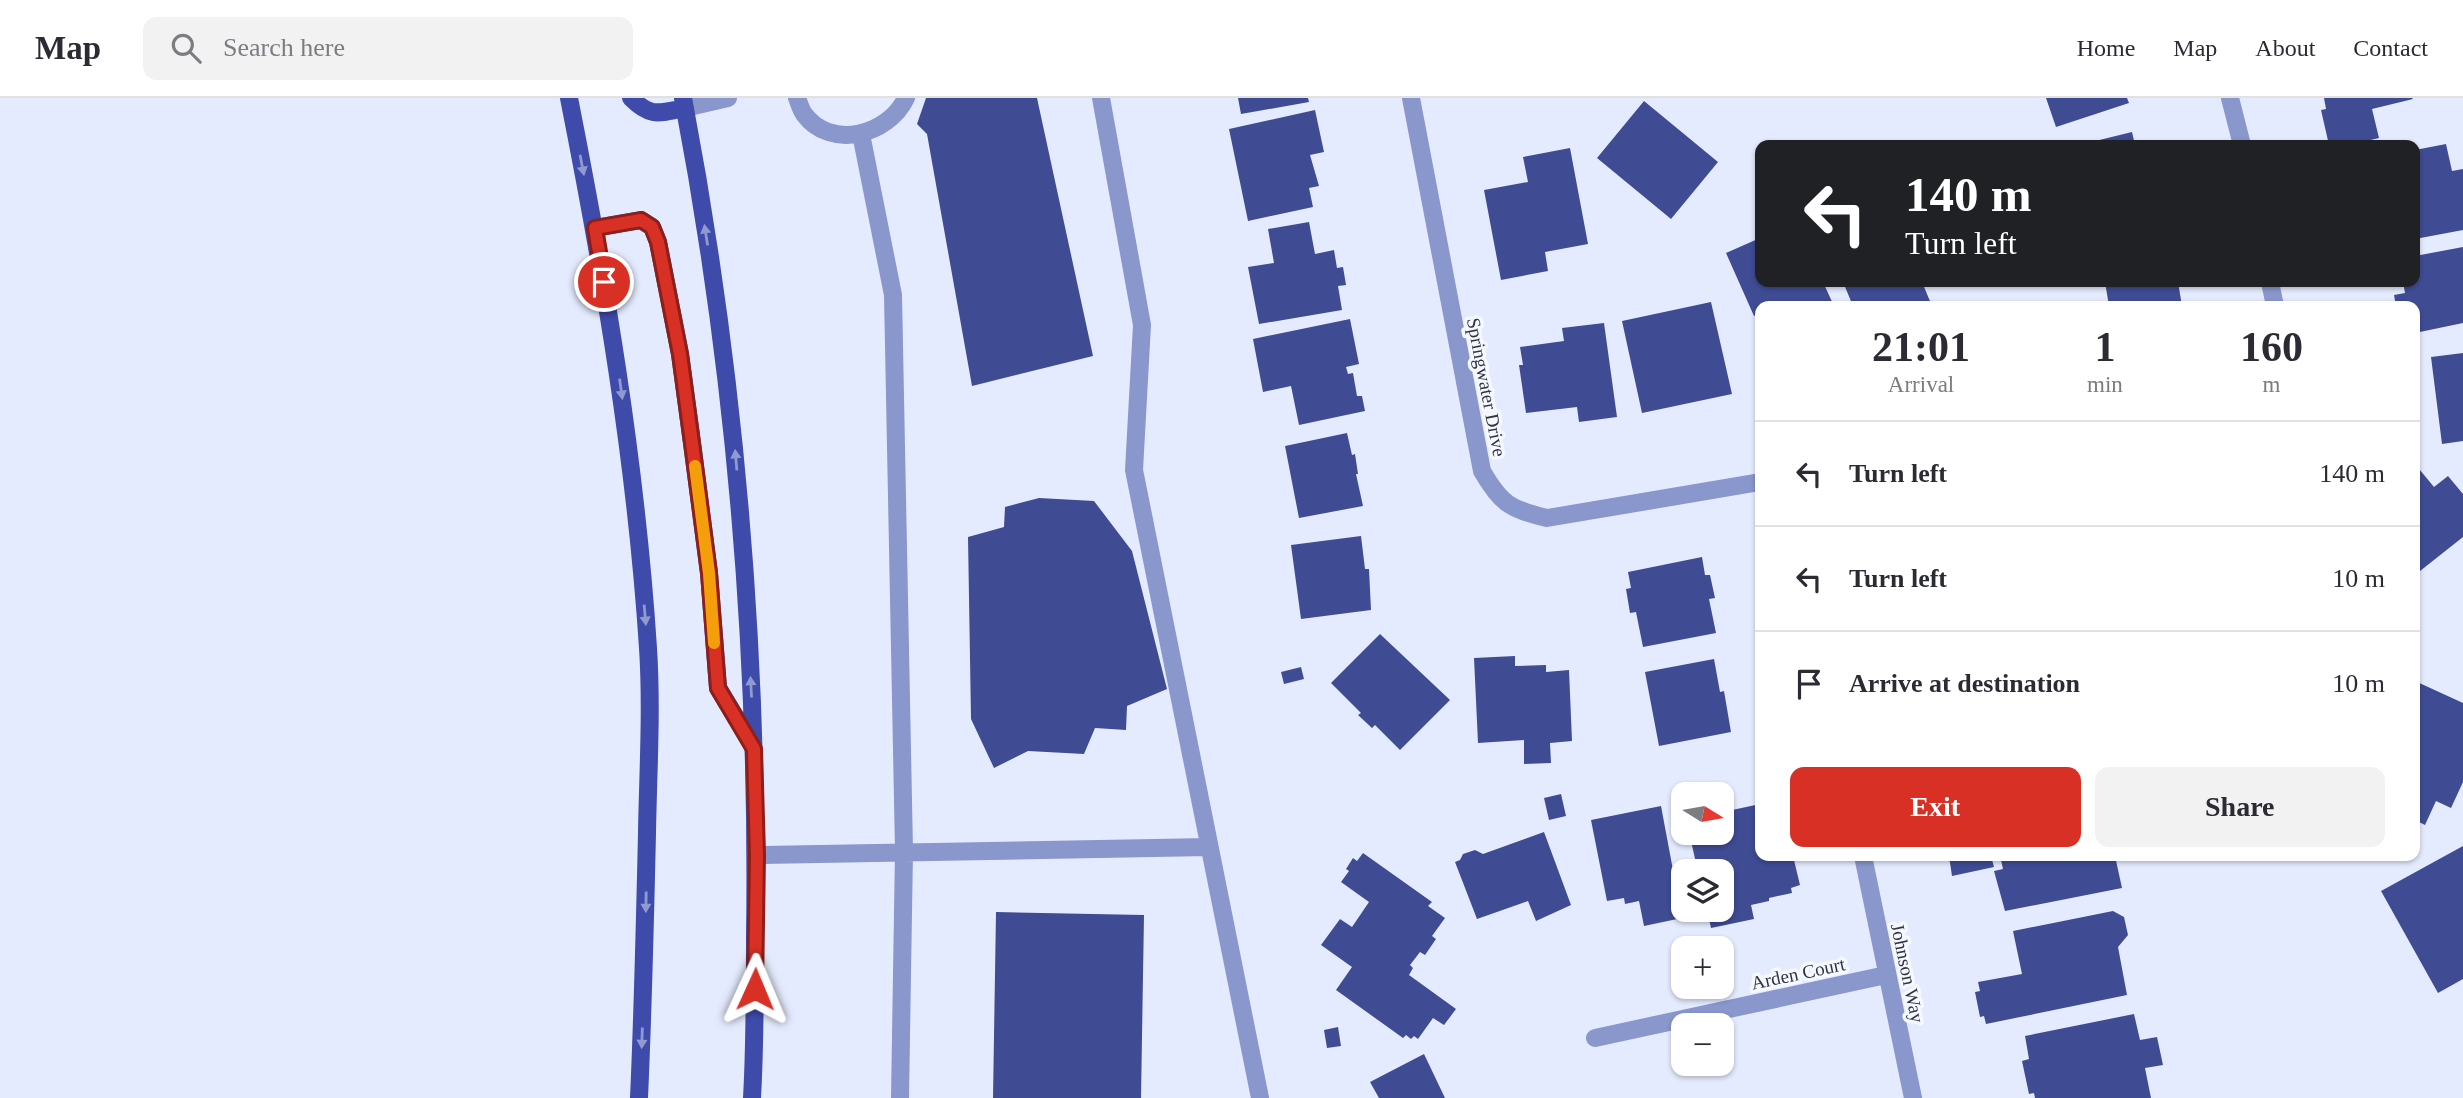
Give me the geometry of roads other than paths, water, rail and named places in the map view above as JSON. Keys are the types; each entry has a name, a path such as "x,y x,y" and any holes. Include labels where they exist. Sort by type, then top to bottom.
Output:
{"main road":[{"path":"569,98 595,228 622,389 648,650 646,909 639,1098"},
{"path":"631,98 642,109 656,114 684,103 721,328 732,414 746,571 754,749 757,855 752,1098"},
{"path":"595,228 641,220 652,227 658,242 680,354 692,443 709,573 718,688 754,749"}],"street":[{"path":"684,103 728,98"},
{"path":"797,98 804,114 820,127 840,134 861,134 879,128 894,117 906,98"},
{"path":"1101,98 1142,325 1134,470 1260,1098"},
{"name":"Springwater Drive","path":"1411,98 1482,471 1496,495 1518,511 1547,518 1755,483"},
{"path":"2230,98 2241,140"},
{"path":"861,134 893,295 904,851 900,1098"},
{"path":"757,855 1209,846"},
{"name":"Johnson Way","path":"1864,861 1913,1098"},
{"name":"Arden Court","path":"1594,1038 1886,975"}]}
